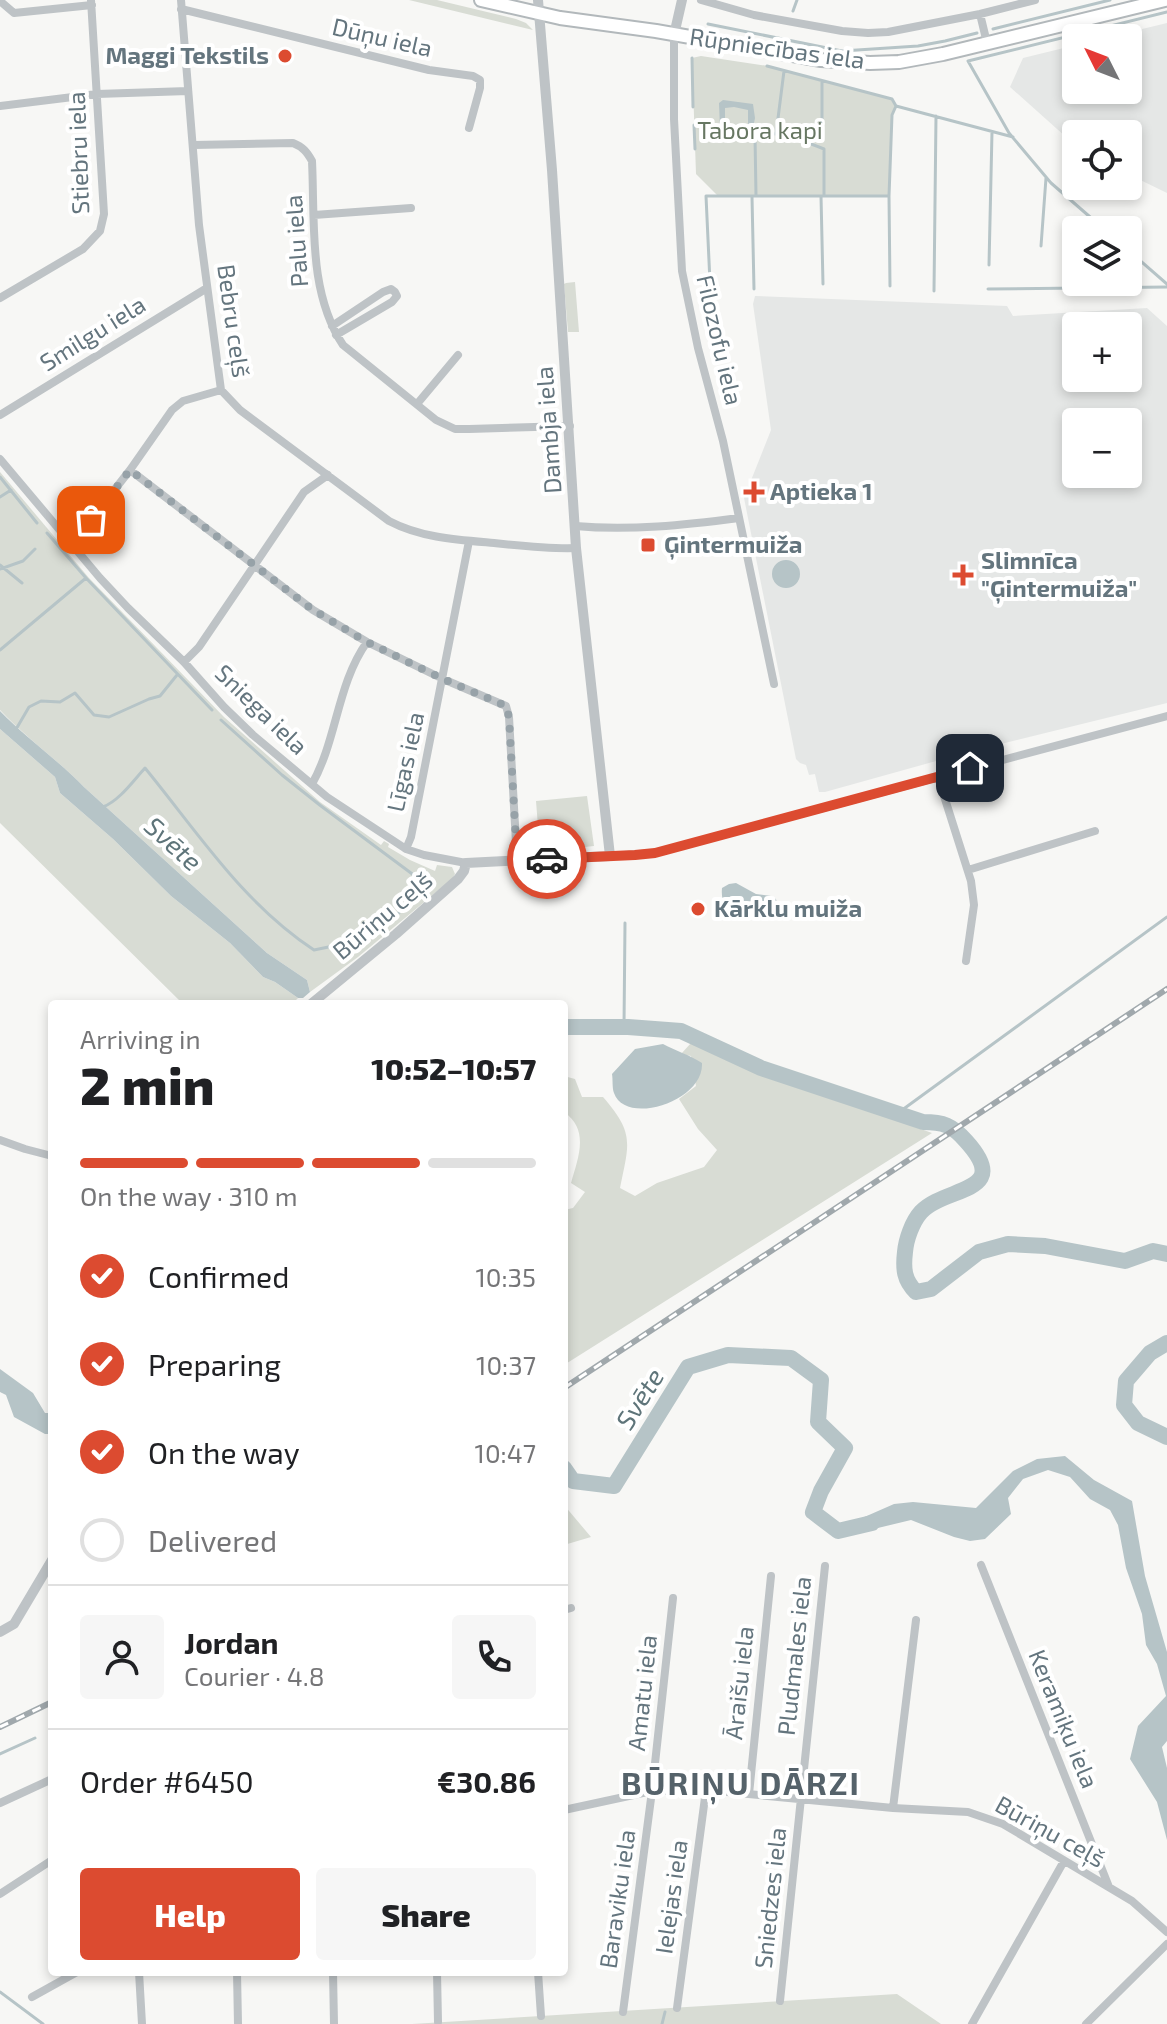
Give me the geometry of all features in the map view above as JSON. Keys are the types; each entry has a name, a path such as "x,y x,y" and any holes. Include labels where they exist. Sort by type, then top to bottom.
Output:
{"main road":[{"name":"Rūpniecības iela","path":"481,0 539,14 845,63 899,62 943,54 1165,0"}],"street":[{"name":"Dambja iela","path":"538,0 552,165 576,548 610,856"},
{"name":"Filozofu iela","path":"682,0 674,35 674,119 682,271 723,441 774,684"},
{"path":"701,0 754,15 868,33 980,14 1035,0"},
{"path":"0,1 14,13 92,3"},
{"name":"Stiebru iela","path":"0,298 83,249 100,231 104,214 92,3"},
{"name":"Bebru ceļš","path":"181,4 199,225 221,390 240,410 398,526 419,533 469,541 551,549 576,548"},
{"name":"Dūņu iela","path":"181,4 429,70 473,76 480,80 480,88 469,128"},
{"path":"980,14 987,43"},
{"path":"0,106 97,94 188,91"},
{"name":"Palu iela","path":"194,145 293,143 308,153 312,161 315,247 321,297 334,330 343,345 436,420 455,429 570,426"},
{"path":"314,215 411,208"},
{"name":"Smilgu iela","path":"0,415 207,288"},
{"path":"391,289 395,292 397,296 392,302 334,330 383,292 391,289"},
{"path":"417,404 458,355"},
{"path":"72,544 172,410 183,401 221,390"},
{"name":"Sniega iela","path":"0,459 128,608 184,662 224,707 253,735 347,811 406,849 466,863 610,856"},
{"path":"130,470 313,610 367,642 506,706 517,861"},
{"name":"Sniega iela","path":"184,662 199,647 304,492 328,475"},
{"path":"575,526 646,526 739,518"},
{"name":"Līgas iela","path":"406,849 411,837 469,541"},
{"name":"Sniega iela","path":"312,784 348,678 367,642"},
{"path":"610,856 655,853 1167,716"},
{"path":"938,777 968,870 974,905 966,961"},
{"path":"968,870 1095,831"},
{"name":"Būriņu ceļš","path":"316,1000 458,879 466,863"},
{"path":"0,1140 48,1155"},
{"name":"Keramiķu iela","path":"981,1565 1109,1887"},
{"name":"Pludmales iela","path":"801,1799 825,1566"},
{"path":"0,1632 14,1624 48,1567"},
{"name":"Āraišu iela","path":"749,1794 771,1576"},
{"name":"Amatu iela","path":"652,1791 673,1598"},
{"path":"893,1808 916,1620"},
{"path":"0,1803 48,1781"},
{"name":"Būriņu ceļš","path":"568,1809 652,1791 706,1790 968,1812 1003,1824 1109,1887 1132,1901 1167,1932"},
{"name":"Ielejas iela","path":"677,2008 706,1790"},
{"name":"Baraviku iela","path":"623,2012 652,1791"},
{"name":"Sniedzes iela","path":"780,2001 801,1799"},
{"path":"972,2024 1064,1861"},
{"path":"0,1894 48,1863"},
{"path":"1086,2024 1167,1944"},
{"path":"32,1997 70,1976"},
{"path":"139,1976 142,2024"},
{"path":"237,1976 238,2024"},
{"path":"333,1976 334,2024"},
{"path":"437,1976 438,2022"},
{"path":"538,1976 541,2016"}],"shaded area":[{"path":"1167,23 1167,193 1142,181 1142,120 1062,120 1062,133 1010,87 1023,58 1062,48 1062,104 1142,104 1142,29"},
{"path":"723,100 753,104 755,118 752,133 744,131 748,124 748,110 734,107 725,108 725,122 731,131 720,129 719,103"},
{"name":"Slimnīca \"Ģintermuiža\"","path":"755,296 1007,306 1013,316 1062,313 1062,392 1142,392 1142,312 1080,312 1147,308 1167,326 1167,703 819,792 815,774 809,775 806,765 796,759 744,498 771,430 753,304"},
{"path":"786,560 796,564 800,574 796,584 786,588 776,584 772,574 776,564"},
{"path":"0,711 267,953 307,980 310,992 298,998 263,977 230,943 171,896 60,793 55,777 0,729"},
{"path":"736,883 756,894 776,899 778,909 775,917 747,918 731,912 722,898 722,888"},
{"path":"663,1044 702,1063 699,1077 691,1089 663,1105 633,1108 621,1103 614,1093 612,1074 635,1049"},
{"path":"0,1369 33,1393 48,1413 48,1434 14,1417 6,1395 0,1392"},
{"path":"1065,1456 1094,1480 1132,1501 1145,1576 1167,1652 1167,1741 1162,1747 1167,1768 1167,1840 1157,1802 1130,1759 1138,1726 1166,1696 1157,1664 1146,1645 1142,1614 1126,1568 1118,1525 1110,1510 1090,1499 1070,1477 1048,1470 1023,1479 1008,1498 1011,1514 985,1539 970,1541 954,1537 911,1520 853,1534 853,1522 894,1504 913,1502 976,1508 1013,1471 1037,1459"}],"green space":[{"path":"409,0 437,0 516,19 533,30"},
{"name":"Tabora kapi","path":"701,56 768,66 892,99 896,106 892,115 889,196 718,196 696,174 692,58"},
{"path":"575,282 579,332 568,332 564,284"},
{"path":"0,472 89,578 224,717 320,802 381,845 384,841 389,844 388,847 410,860 435,871 437,865 452,867 455,874 452,879 358,957 310,992 307,980 267,953 0,710"},
{"path":"0,729 55,777 60,793 171,896 230,943 263,977 298,998 179,1000 0,823"},
{"path":"587,796 594,846 540,852 536,801"},
{"path":"691,1043 726,1059 932,1133 568,1362 568,1209 573,1208 585,1192 571,1183 580,1145 577,1127 568,1116 568,1077 575,1079 582,1097 603,1097 620,1120 625,1130 627,1149 620,1188 635,1196 657,1183 704,1167 717,1150 698,1129 679,1099 696,1086 691,1056 681,1054"},
{"path":"568,1510 591,1537 568,1544"},
{"path":"897,1994 941,2024 412,2024"}],"waterway":[{"path":"793,11 797,0"},
{"path":"993,29 1110,0"},
{"path":"1089,216 1051,183 1009,133 968,61 1167,12"},
{"path":"708,24 842,51 918,46 977,33"},
{"path":"692,58 693,107"},
{"path":"767,66 892,99 896,106"},
{"path":"776,134 784,71"},
{"path":"822,81 822,137"},
{"path":"711,304 706,196 889,196 892,115 896,106 1013,137"},
{"path":"934,291 936,116"},
{"path":"694,125 695,149"},
{"path":"703,127 731,131"},
{"path":"744,131 784,135 824,149 824,195"},
{"path":"989,265 992,132"},
{"path":"755,136 756,196"},
{"path":"1041,246 1046,178"},
{"path":"821,196 823,284"},
{"path":"889,196 890,286"},
{"path":"752,197 754,289"},
{"path":"1142,262 1167,284"},
{"path":"988,289 1167,287"},
{"path":"0,477 37,523"},
{"path":"0,497 11,490"},
{"path":"47,533 212,710"},
{"path":"0,569 23,561 35,549"},
{"path":"0,565 22,583"},
{"path":"0,650 86,578"},
{"path":"15,731 29,707 41,701 60,702 75,693 94,715 109,717 160,696 177,675"},
{"path":"103,807 121,795 145,768 243,889 288,931 314,950 338,945 385,926 424,889 423,882 282,775 221,720"},
{"path":"898,1113 1167,917"},
{"path":"624,1027 625,923"},
{"name":"Svēte","path":"568,1027 681,1031 761,1068 956,1131 979,1158 983,1171 979,1180 970,1187 932,1204 915,1221 907,1242 904,1264 907,1279 916,1292 931,1289 979,1252 1008,1244 1045,1246 1125,1261 1153,1251 1167,1254"},
{"name":"Svēte","path":"1167,1343 1150,1353 1126,1381 1124,1405 1138,1423 1167,1437"},
{"name":"Svēte","path":"568,1474 573,1481 614,1486 688,1367 728,1355 791,1358 821,1380 818,1422 845,1448 813,1512 838,1531 872,1523"},
{"path":"0,1754 35,1738"},
{"path":"0,1992 43,2024"},
{"path":"662,2024 665,2012"}],"railway":[{"path":"568,1385 1167,989"},
{"path":"0,1727 48,1704"}],"way so far":[{"path":"91,520 130,470 313,610 367,642 506,706 517,861 547,859"}],"place":[{"name":"Maggi Tekstils","path":"285,56"},
{"name":"Aptieka 1","path":"754,492"},
{"name":"Ģintermuiža","path":"648,545"},
{"name":"Slimnīca \"Ģintermuiža\"","path":"963,575"},
{"name":"Kārklu muiža","path":"698,909"}],"district":[{"name":"BŪRIŅU DĀRZI","path":"741,1784"}],"route":[{"path":"547,859 655,853 970,768"}]}
